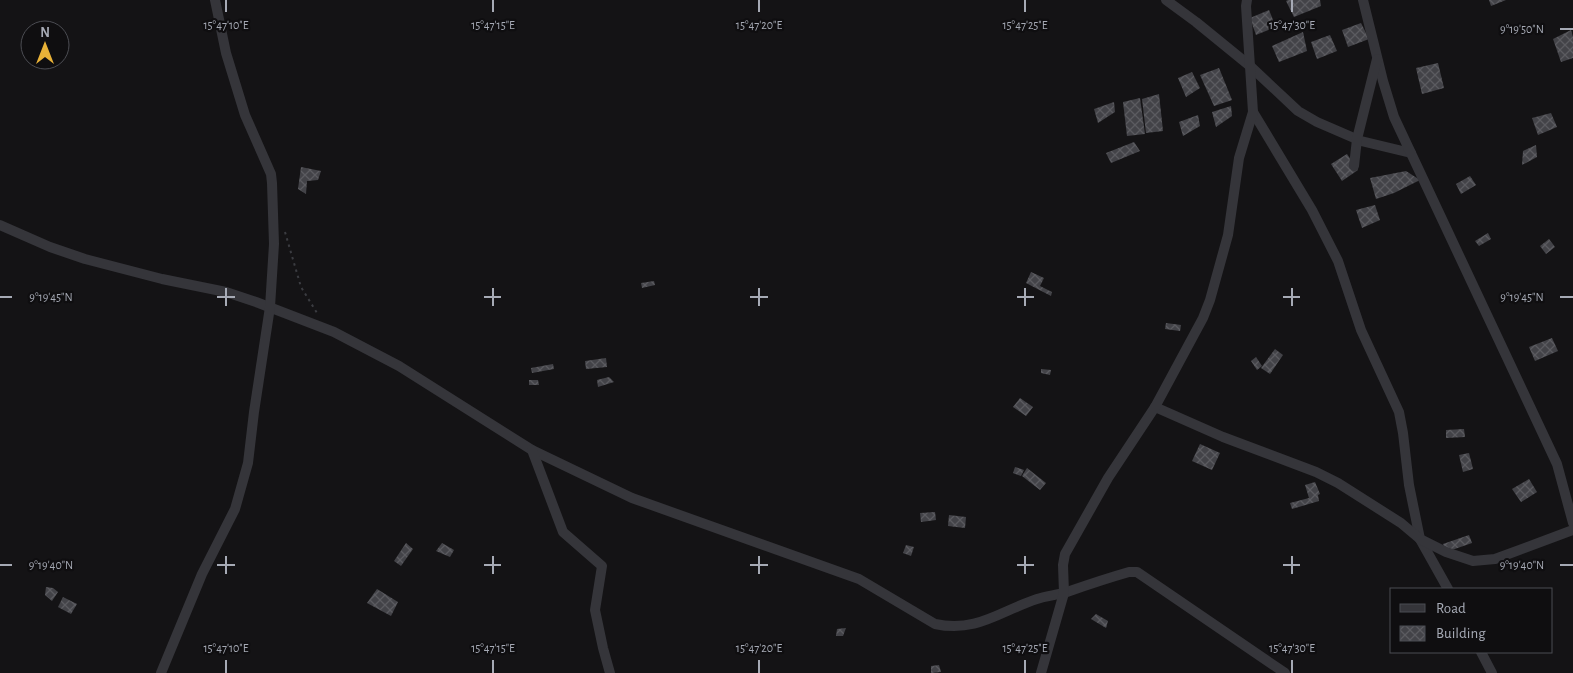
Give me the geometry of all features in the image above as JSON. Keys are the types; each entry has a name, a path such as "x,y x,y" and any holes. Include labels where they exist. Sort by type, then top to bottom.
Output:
{"street":[{"path":"162,673 202,574 235,509 248,463 270,308 274,244 271,174 245,114 226,53 215,0"},
{"path":"1166,0 1250,66 1298,111 1357,140 1411,153"},
{"path":"1042,673 1064,593 1063,565 1065,554 1108,478 1155,407 1203,318 1210,300 1228,235 1239,158 1253,112 1247,0"},
{"path":"1363,0 1394,118 1557,464 1573,523"},
{"path":"1354,166 1357,140 1377,58"},
{"path":"1253,112 1312,210 1338,261 1361,330 1399,412 1409,485 1420,539 1447,588"},
{"path":"0,225 50,247 85,259 162,279 226,292 328,330 399,366 532,450 632,498 859,579 935,624 948,626 974,624 1037,599 1064,593 1128,572 1137,572 1285,673"},
{"path":"1155,407 1222,437 1316,472 1338,483 1401,523 1420,539 1446,552 1473,561 1495,559 1573,530"},
{"path":"532,450 563,532 602,566 595,610 610,673"},
{"path":"1563,484 1573,492"},
{"path":"1482,653 1492,673"}],"path":[{"path":"284,228 301,287 328,330"}],"building":[{"path":"1320,0 1321,6 1294,17 1286,1"},
{"path":"1489,0 1506,0 1491,6"},
{"path":"1269,10 1276,27 1256,35 1250,18"},
{"path":"1361,23 1369,39 1348,47 1342,30"},
{"path":"1571,30 1573,58 1561,62 1553,39"},
{"path":"1303,32 1307,51 1279,62 1272,46"},
{"path":"1330,35 1337,51 1317,59 1311,42"},
{"path":"1438,63 1444,88 1422,94 1416,68"},
{"path":"1219,68 1232,100 1214,106 1200,75"},
{"path":"1192,72 1200,88 1186,97 1178,78"},
{"path":"1159,94 1163,131 1146,133 1142,99"},
{"path":"1140,98 1145,134 1127,136 1123,102"},
{"path":"1114,102 1115,112 1098,123 1094,109"},
{"path":"1231,106 1232,116 1216,127 1212,112"},
{"path":"1551,113 1557,127 1538,135 1532,118"},
{"path":"1198,115 1200,126 1183,136 1179,122"},
{"path":"1134,142 1140,151 1111,163 1106,153"},
{"path":"1536,145 1537,157 1522,165 1523,151"},
{"path":"1347,154 1358,170 1342,181 1331,164"},
{"path":"301,167 321,171 318,180 307,181 306,194 298,189"},
{"path":"1406,171 1420,180 1394,193 1376,199 1370,178"},
{"path":"1470,176 1476,185 1461,194 1456,184"},
{"path":"1375,205 1380,220 1362,228 1356,210"},
{"path":"1488,233 1491,239 1479,246 1475,241"},
{"path":"1549,239 1555,247 1546,254 1540,246"},
{"path":"1031,272 1044,278 1040,286 1052,292 1051,296 1026,283"},
{"path":"654,281 655,285 642,288 641,283"},
{"path":"1166,323 1181,325 1180,331 1165,329"},
{"path":"1552,338 1558,351 1535,361 1529,347"},
{"path":"1275,349 1283,355 1270,374 1261,368"},
{"path":"1256,357 1262,366 1257,370 1251,361"},
{"path":"606,358 607,367 586,369 585,361"},
{"path":"553,364 554,369 532,373 531,368"},
{"path":"1041,369 1051,370 1050,375 1041,373"},
{"path":"609,377 614,382 598,387 597,380"},
{"path":"529,380 538,380 539,385 529,385"},
{"path":"1020,398 1033,407 1026,416 1013,407"},
{"path":"1464,429 1465,437 1446,438 1446,430"},
{"path":"1200,444 1220,453 1212,470 1192,461"},
{"path":"1469,453 1473,469 1463,472 1459,455"},
{"path":"1015,467 1024,470 1021,476 1013,473"},
{"path":"1027,468 1046,483 1040,490 1022,476"},
{"path":"1529,479 1537,492 1521,502 1512,489"},
{"path":"1315,482 1320,494 1318,495 1319,501 1292,509 1290,503 1309,498 1305,485"},
{"path":"935,512 936,520 921,522 920,513"},
{"path":"949,515 966,517 965,528 948,526"},
{"path":"1469,535 1472,543 1446,552 1443,544"},
{"path":"406,543 413,549 401,566 394,561"},
{"path":"442,543 454,550 450,557 436,551"},
{"path":"906,545 914,547 911,556 903,553"},
{"path":"46,587 53,588 58,592 52,601 45,595"},
{"path":"377,589 398,602 391,616 367,603"},
{"path":"63,597 77,604 71,614 58,607"},
{"path":"1096,614 1108,621 1106,628 1091,619"},
{"path":"846,628 843,636 836,636 837,629"},
{"path":"939,665 941,672 931,673 931,666"}]}
